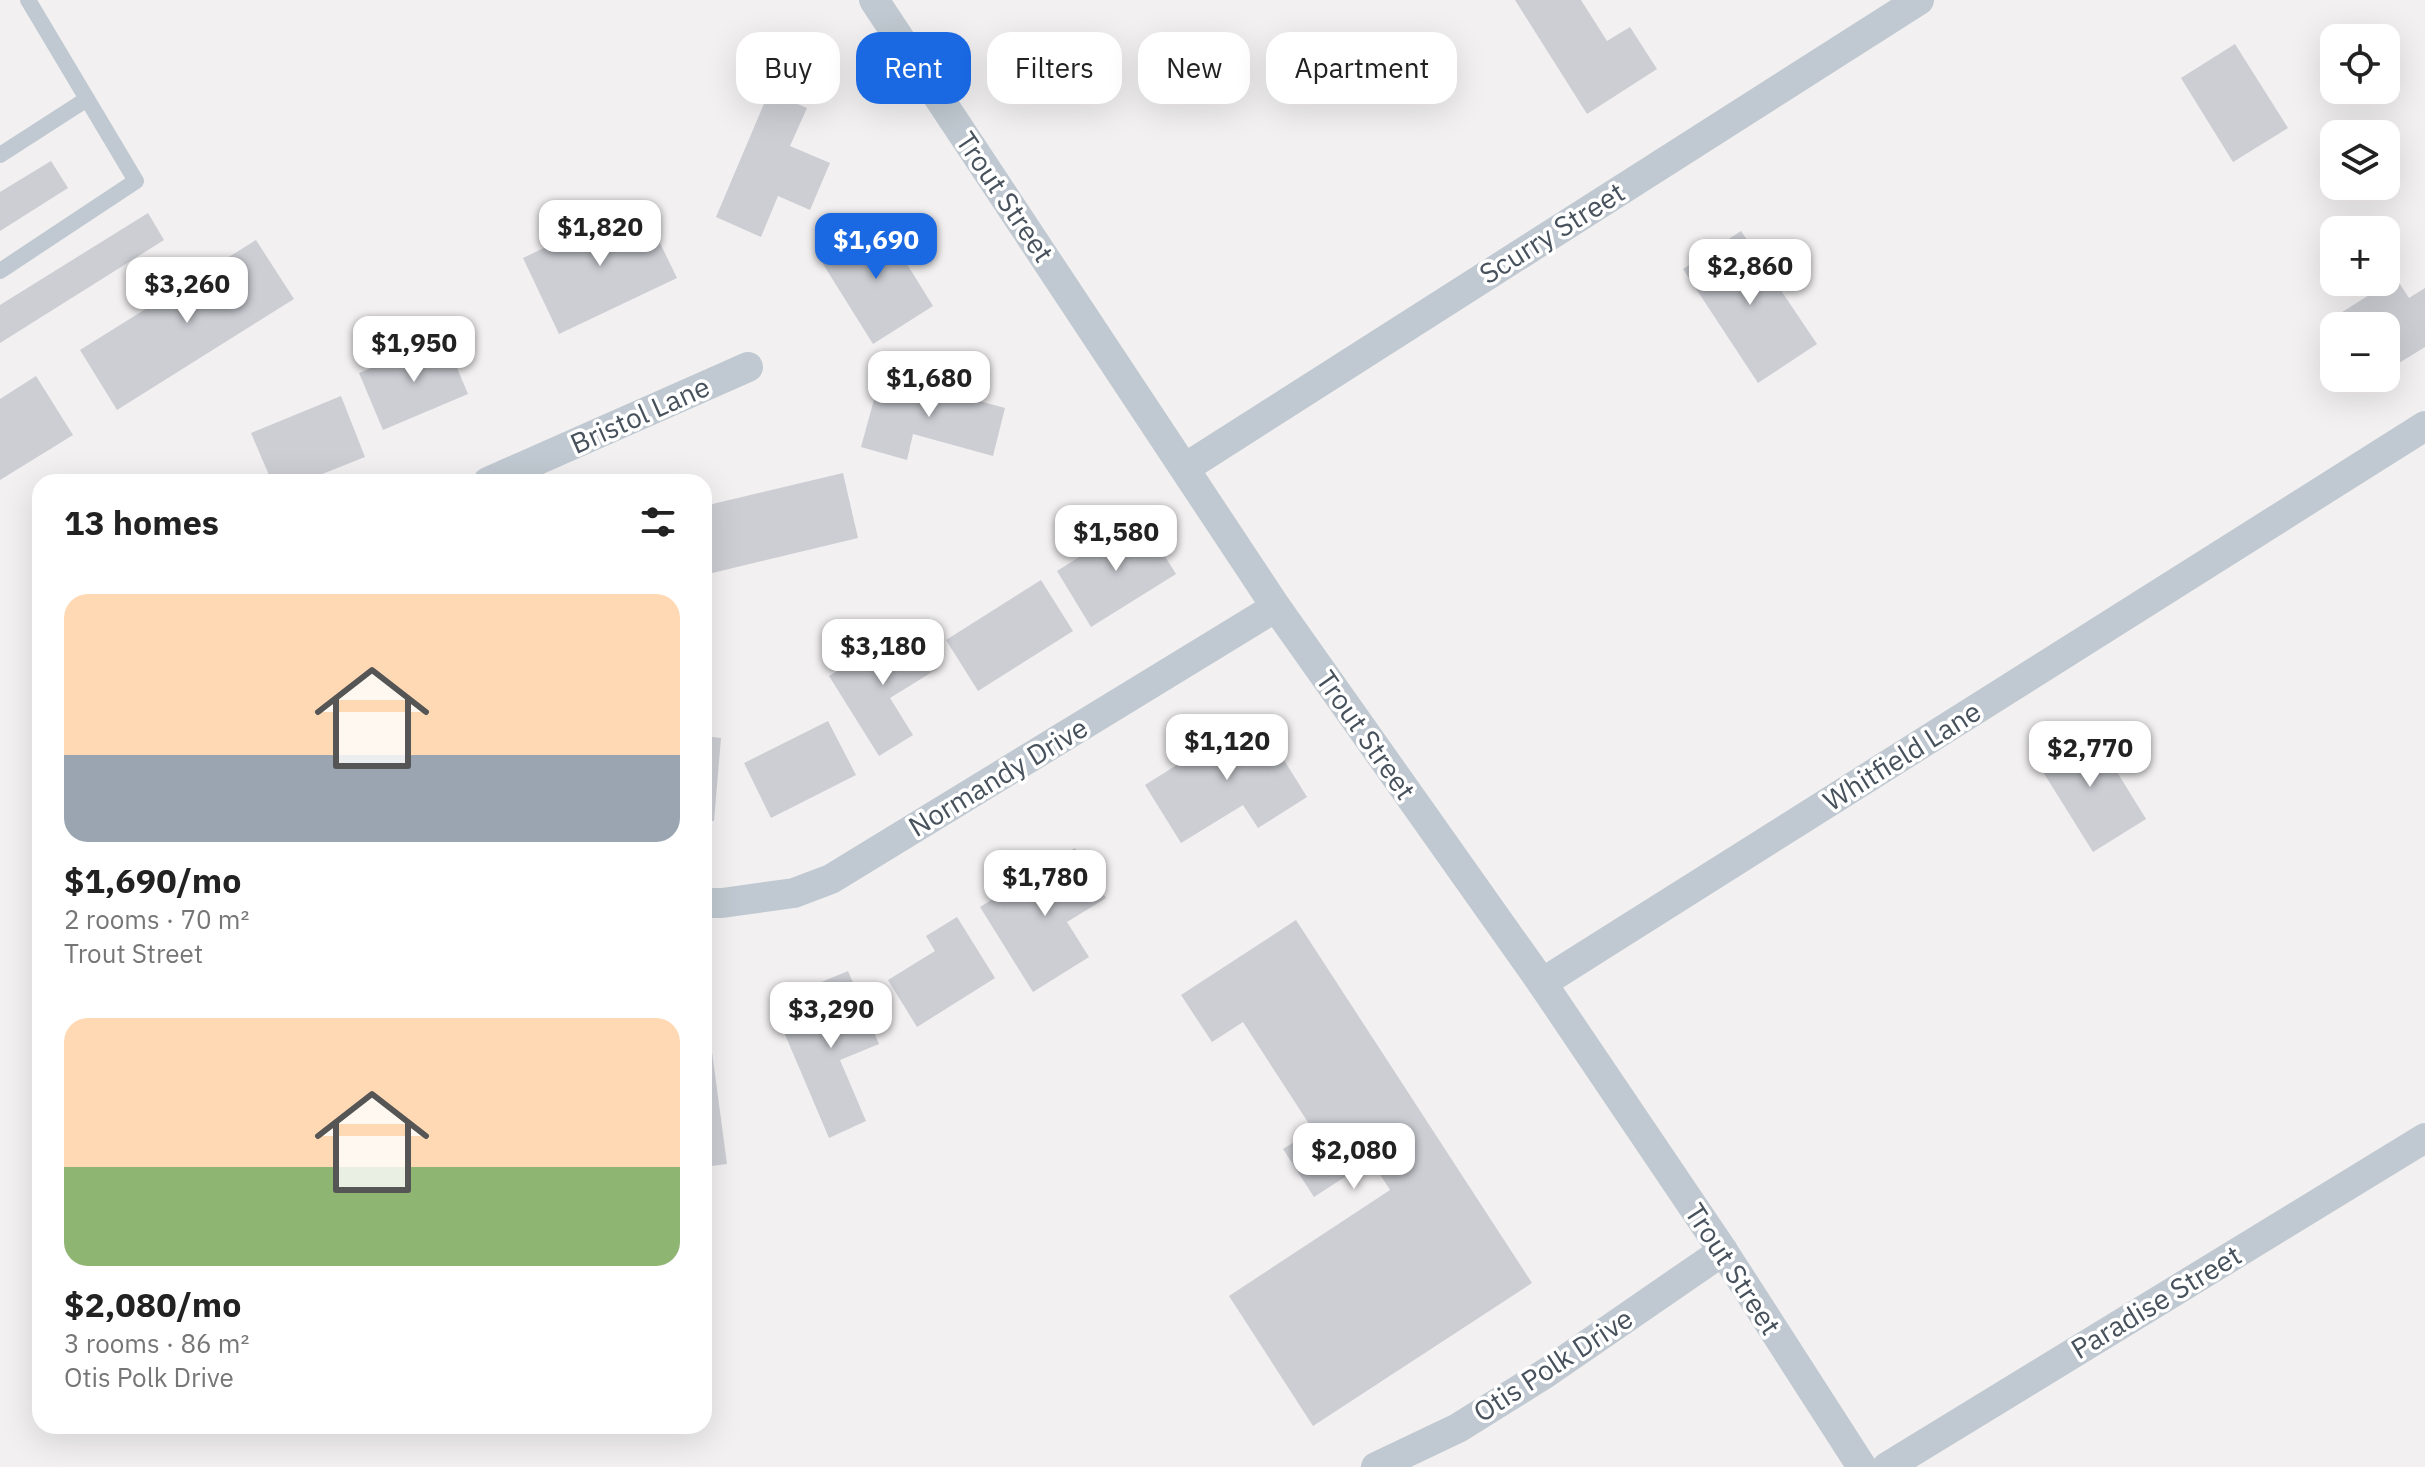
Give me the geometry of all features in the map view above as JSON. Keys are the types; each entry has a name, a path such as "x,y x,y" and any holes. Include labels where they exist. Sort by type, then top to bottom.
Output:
{"street":[{"name":"Trout Street","path":"874,0 1276,607 1542,983 1723,1251 1862,1467"},
{"name":"Scurry Street","path":"1185,468 1919,0"},
{"name":"Bristol Lane","path":"506,474 748,367"},
{"name":"Whitfield Lane","path":"1542,983 2425,426"},
{"name":"Normandy Drive","path":"712,903 794,893 831,879 1276,607"},
{"name":"Paradise Street","path":"1887,1467 2425,1138"},
{"name":"Otis Polk Drive","path":"1376,1467 1458,1428 1546,1373 1723,1251"}],"lane":[{"path":"0,271 136,181 28,0"},
{"path":"0,155 87,99"}],"building":[{"path":"1515,0 1581,0 1607,41 1630,27 1657,69 1587,114"},
{"path":"2235,44 2288,128 2233,162 2181,78"},
{"path":"764,104 798,104 807,108 790,146 830,163 810,210 778,196 761,237 716,217"},
{"path":"51,161 68,188 0,231 0,192"},
{"path":"640,202 677,278 559,334 523,258"},
{"path":"148,213 164,240 0,343 0,305"},
{"path":"879,219 933,306 873,344 818,256"},
{"path":"1741,231 1817,344 1758,383 1683,269"},
{"path":"256,240 294,299 117,410 80,350"},
{"path":"2400,284 2409,298 2425,288 2425,347 2400,362 2400,312 2342,312 2368,296 2400,296"},
{"path":"444,337 468,394 383,430 359,373"},
{"path":"881,374 1005,408 993,456 913,434 907,460 861,447"},
{"path":"36,376 73,435 0,480 0,399"},
{"path":"341,396 365,457 322,474 269,474 251,433"},
{"path":"843,473 858,538 712,573 712,504"},
{"path":"1141,518 1176,574 1091,627 1057,571"},
{"path":"1041,580 1073,631 978,691 946,640"},
{"path":"909,626 937,669 890,698 913,735 879,756 829,676"},
{"path":"1256,715 1307,797 1258,828 1243,805 1181,843 1145,785"},
{"path":"828,721 856,775 771,818 744,763"},
{"path":"2088,725 2146,819 2093,852 2035,759"},
{"path":"712,737 721,738 712,821"},
{"path":"1075,848 1106,898 1067,922 1089,957 1033,992 980,907"},
{"path":"957,917 995,978 917,1027 888,980 935,951 926,936"},
{"path":"1296,920 1532,1283 1313,1426 1229,1296 1390,1190 1371,1160 1314,1197 1283,1149 1313,1130 1243,1022 1212,1042 1181,995"},
{"path":"848,971 879,1044 840,1060 866,1121 829,1138 778,1018 825,998 819,983"},
{"path":"712,1052 727,1164 712,1166"}]}
